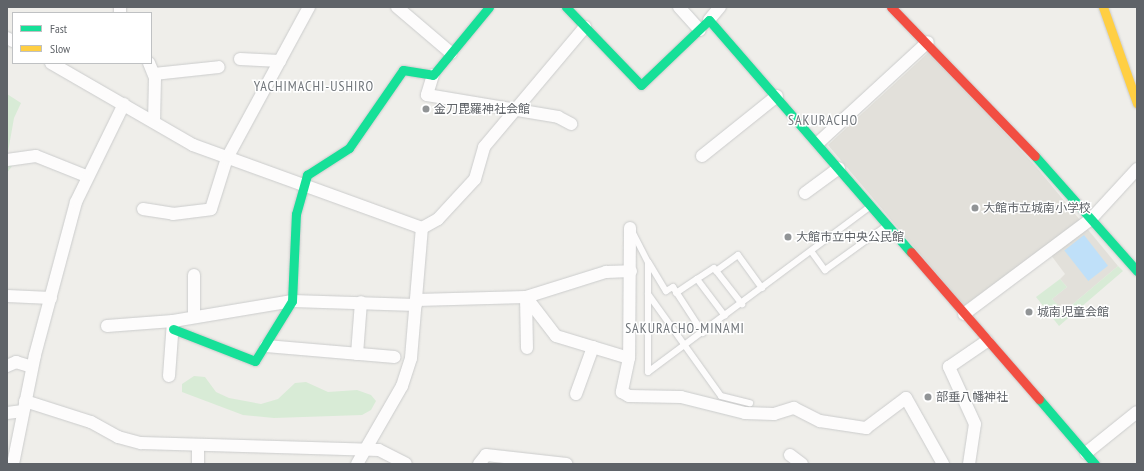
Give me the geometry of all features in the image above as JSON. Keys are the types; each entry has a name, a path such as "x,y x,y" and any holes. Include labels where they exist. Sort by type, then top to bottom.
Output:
{"street":[{"path":"143,209 173,214 211,209 227,158 308,7"},
{"path":"397,7 451,53"},
{"path":"489,7 433,75 427,95 513,112 558,117 571,124"},
{"path":"566,7 641,85 700,30 720,7"},
{"path":"679,7 700,30"},
{"path":"891,7 928,42 1137,271"},
{"path":"1103,7 1137,103"},
{"path":"709,20 818,143 886,226 1095,464"},
{"path":"54,64 193,145 422,228 438,219 475,179 484,147 585,27"},
{"path":"818,143 928,42"},
{"path":"240,59 280,61"},
{"path":"154,121 152,68 219,67"},
{"path":"173,325 255,361 266,346 292,301 296,214 303,184 324,162 349,148 403,70 433,75"},
{"path":"702,156 776,96"},
{"path":"13,464 32,367 86,176 124,104"},
{"path":"7,160 36,156 86,176"},
{"path":"805,193 839,168"},
{"path":"964,314 1091,219 1137,169"},
{"path":"357,464 402,386 411,358 417,302 422,228"},
{"path":"630,228 631,272 629,358 622,392 629,396 681,397 745,414 774,414 794,408 820,421 866,428 906,398 943,464"},
{"path":"107,326 173,325 194,317 292,301 417,302 526,297 606,272 631,272"},
{"path":"194,274 194,317"},
{"path":"7,296 51,298"},
{"path":"526,297 556,336 629,358"},
{"path":"526,297 527,348"},
{"path":"357,354 361,302"},
{"path":"169,376 173,325"},
{"path":"970,464 975,424 949,367 988,341"},
{"path":"266,346 396,357"},
{"path":"576,394 593,347"},
{"path":"7,366 16,362 32,367"},
{"path":"7,413 24,406 92,422 118,437 141,443 379,450 406,464"},
{"path":"1086,453 1137,412"},
{"path":"198,445 198,464"},
{"path":"479,464 486,455 567,464"},
{"path":"790,456 802,464"}],"lane":[{"path":"648,262 648,372 742,304 871,206"},
{"path":"811,251 825,270 886,226"},
{"path":"630,228 648,262 666,291 672,287 703,333"},
{"path":"716,271 738,255 762,288"},
{"path":"676,293 714,268 742,304"},
{"path":"697,279 725,316"},
{"path":"648,294 721,396 750,403"}],"shaded area":[{"name":"大館市立城南小学校","path":"930,51 1037,168 1118,266 1067,309 1062,310 1052,299 1067,287 1060,279 1065,274 1045,247 964,306 828,145"}],"green space":[{"path":"7,94 21,103 14,118 8,152 12,166 7,173"},
{"path":"1118,266 1123,271 1059,326 1036,297 1060,279 1067,287 1052,299 1062,309 1067,309"},
{"path":"194,376 205,377 216,392 229,398 261,404 278,399 295,383 306,382 328,392 357,390 371,395 376,401 371,410 362,415 274,418 243,415 182,392 182,384"}],"water":[{"path":"1084,235 1108,266 1088,281 1064,250"}],"traffic: fast":[{"path":"173,329 255,361 292,301 296,214 307,175 349,148 403,70 433,75 489,7"},
{"path":"566,7 641,85 709,20 911,252"},
{"path":"1035,156 1137,271"},
{"path":"1039,399 1095,464"}],"traffic: slow":[{"path":"1103,7 1137,103"}],"traffic: jam":[{"path":"891,7 1035,156"},
{"path":"911,252 1039,399"}],"place":[{"name":"金刀毘羅神社会館","path":"426,109"},
{"name":"大館市立城南小学校","path":"975,208"},
{"name":"大館市立中央公民館","path":"788,237"},
{"name":"城南児童会館","path":"1029,312"},
{"name":"部垂八幡神社","path":"928,397"}],"district":[{"name":"YACHIMACHI-USHIRO","path":"314,86"},
{"name":"SAKURACHO","path":"823,120"},
{"name":"SAKURACHO-MINAMI","path":"685,328"}]}
